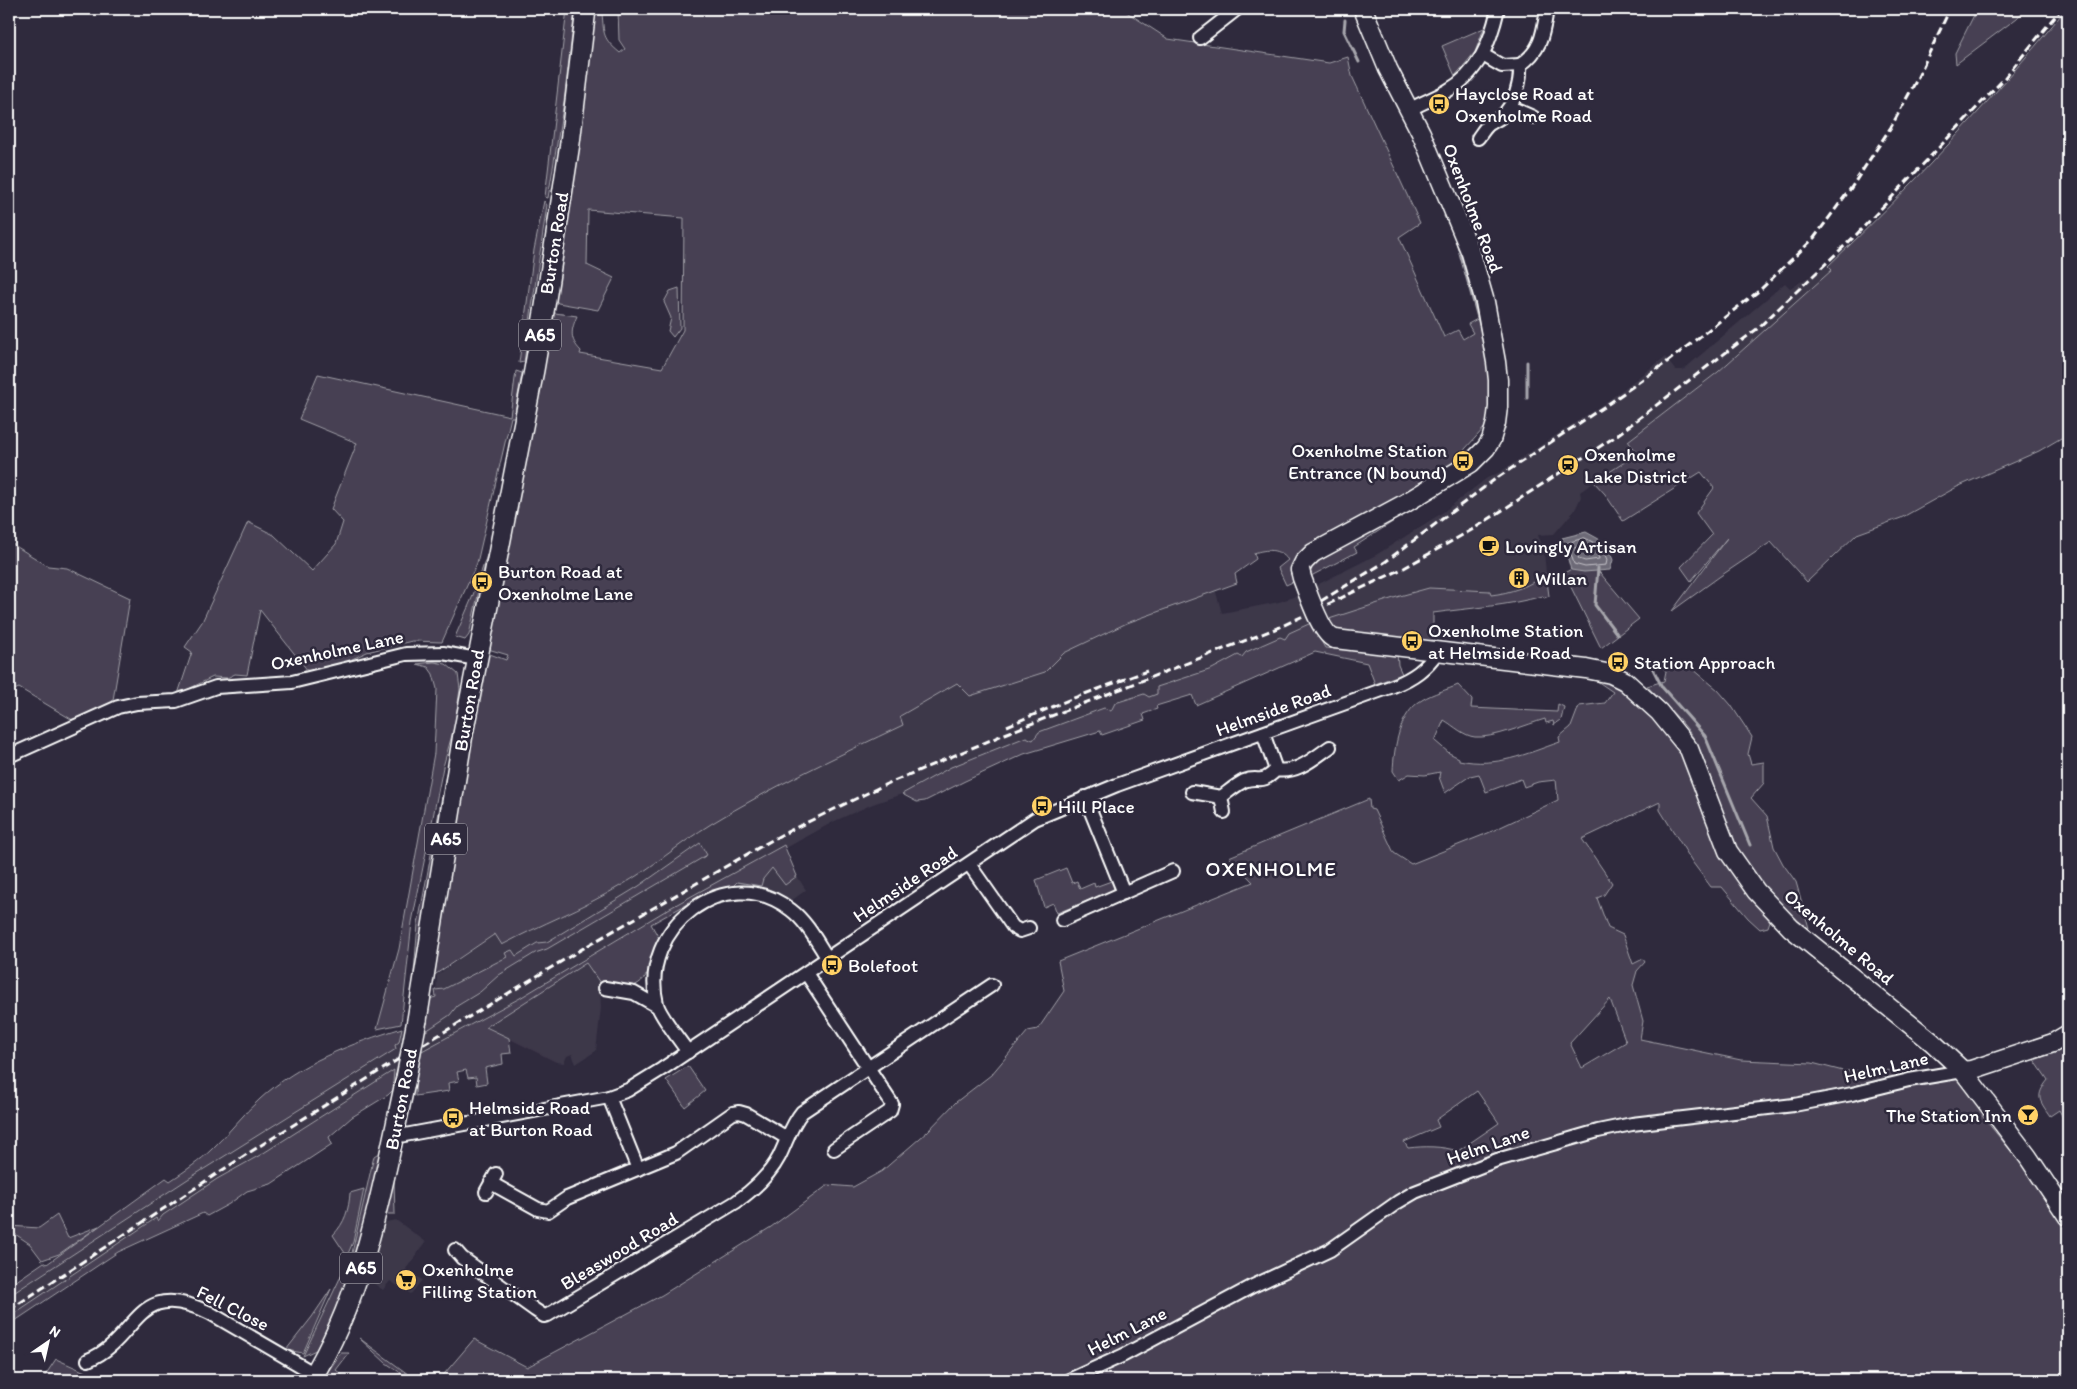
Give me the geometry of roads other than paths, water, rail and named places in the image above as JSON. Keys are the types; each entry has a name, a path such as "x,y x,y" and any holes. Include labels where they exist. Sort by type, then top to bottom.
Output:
{"main road":[{"name":"Burton Road","path":"313,1377 341,1321 365,1257 376,1216 406,1078 476,659 542,324 570,143 586,9"},
{"name":"Oxenholme Road","path":"1363,9 1388,69 1409,110 1465,236 1477,272 1498,380 1496,423 1486,448 1471,463 1404,504 1313,554 1304,562 1300,570 1302,578 1324,630 1327,635 1335,640 1602,672 1618,676 1632,686 1659,712 1689,749 1728,851 1756,891 1791,928 1932,1042 1963,1071 2028,1157 2068,1217"},
{"path":"1963,1071 2053,1043 2068,1034"}],"street":[{"path":"1200,38 1237,9"},
{"path":"1409,110 1457,85 1483,55 1490,41 1498,9"},
{"path":"1483,55 1502,66 1520,65 1530,58 1542,38 1547,9"},
{"path":"1478,138 1489,124 1500,118 1510,107 1521,75 1520,65"},
{"path":"1510,107 1533,117"},
{"name":"Helmside Road","path":"394,1137 609,1097 636,1085 1035,820 1085,797 1409,679 1427,666 1438,651"},
{"name":"Oxenholme Lane","path":"9,756 118,707 137,703 176,701 216,687 292,682 406,654 443,652 476,659"},
{"path":"1263,733 1276,770"},
{"path":"1276,770 1284,772 1294,770 1330,748"},
{"path":"1192,792 1221,797 1245,781 1262,781 1276,770"},
{"path":"1085,797 1124,892"},
{"path":"1221,797 1224,812"},
{"path":"970,864 1013,927 1020,931 1029,928"},
{"path":"1062,920 1173,871"},
{"path":"688,1052 657,1006 653,982 663,942 675,924 687,912 701,904 729,894 750,894 764,897 790,909 801,919 828,958"},
{"path":"806,973 892,1104 892,1108 834,1149"},
{"path":"634,993 653,982"},
{"name":"Bleaswood Road","path":"455,1250 462,1258 544,1316 548,1315 728,1207 751,1191 776,1162 793,1125 802,1112 868,1068 981,999 992,985"},
{"path":"605,988 634,993 657,1006"},
{"name":"Helm Lane","path":"1069,1380 1124,1355 1284,1270 1330,1250 1398,1202 1416,1192 1498,1160 1598,1131 1624,1126 1794,1105 1852,1094 1909,1080 1963,1071"},
{"path":"609,1097 638,1169"},
{"path":"491,1183 538,1209 548,1212 566,1198 676,1153 733,1113 746,1114 787,1138"},
{"name":"Fell Close","path":"88,1360 104,1351 148,1307 163,1302 176,1301 198,1306 313,1377"}],"water":[{"path":"1586,532 1606,543 1613,560 1610,570 1584,572 1571,570 1562,538"}],"waterway":[{"path":"1345,20 1344,31 1359,62"},
{"path":"1445,216 1453,231"},
{"path":"1457,242 1482,332"},
{"path":"1527,362 1527,398"},
{"path":"1598,568 1595,605 1617,634"},
{"path":"1649,661 1662,687 1705,736 1750,845"}],"railway":[{"path":"1321,601 1385,562 1494,480 1611,402 1667,362 1760,290 1814,238 1851,188 1891,127 1916,81 1950,9"},
{"path":"9,1310 247,1154 394,1062 587,946 779,836 882,786 1005,734 1280,627 1404,568 1475,528 1613,438 1757,329 1856,235 2002,81 2061,9"},
{"path":"1007,726 1071,699 1147,671"}],"place":[{"name":"Hayclose Road at Oxenholme Road","path":"1439,104"},
{"name":"Oxenholme Station Entrance (N bound)","path":"1463,461"},
{"name":"Oxenholme Lake District","path":"1568,465"},
{"name":"Lovingly Artisan","path":"1489,546"},
{"name":"Willan","path":"1519,578"},
{"name":"Burton Road at Oxenholme Lane","path":"482,582"},
{"name":"Oxenholme Station at Helmside Road","path":"1412,641"},
{"name":"Station Approach","path":"1618,662"},
{"name":"Hill Place","path":"1042,806"},
{"name":"Bolefoot","path":"832,965"},
{"name":"The Station Inn","path":"2028,1115"},
{"name":"Helmside Road at Burton Road","path":"453,1118"},
{"name":"Oxenholme Filling Station","path":"406,1280"}],"district":[{"name":"OXENHOLME","path":"1271,868"}]}
